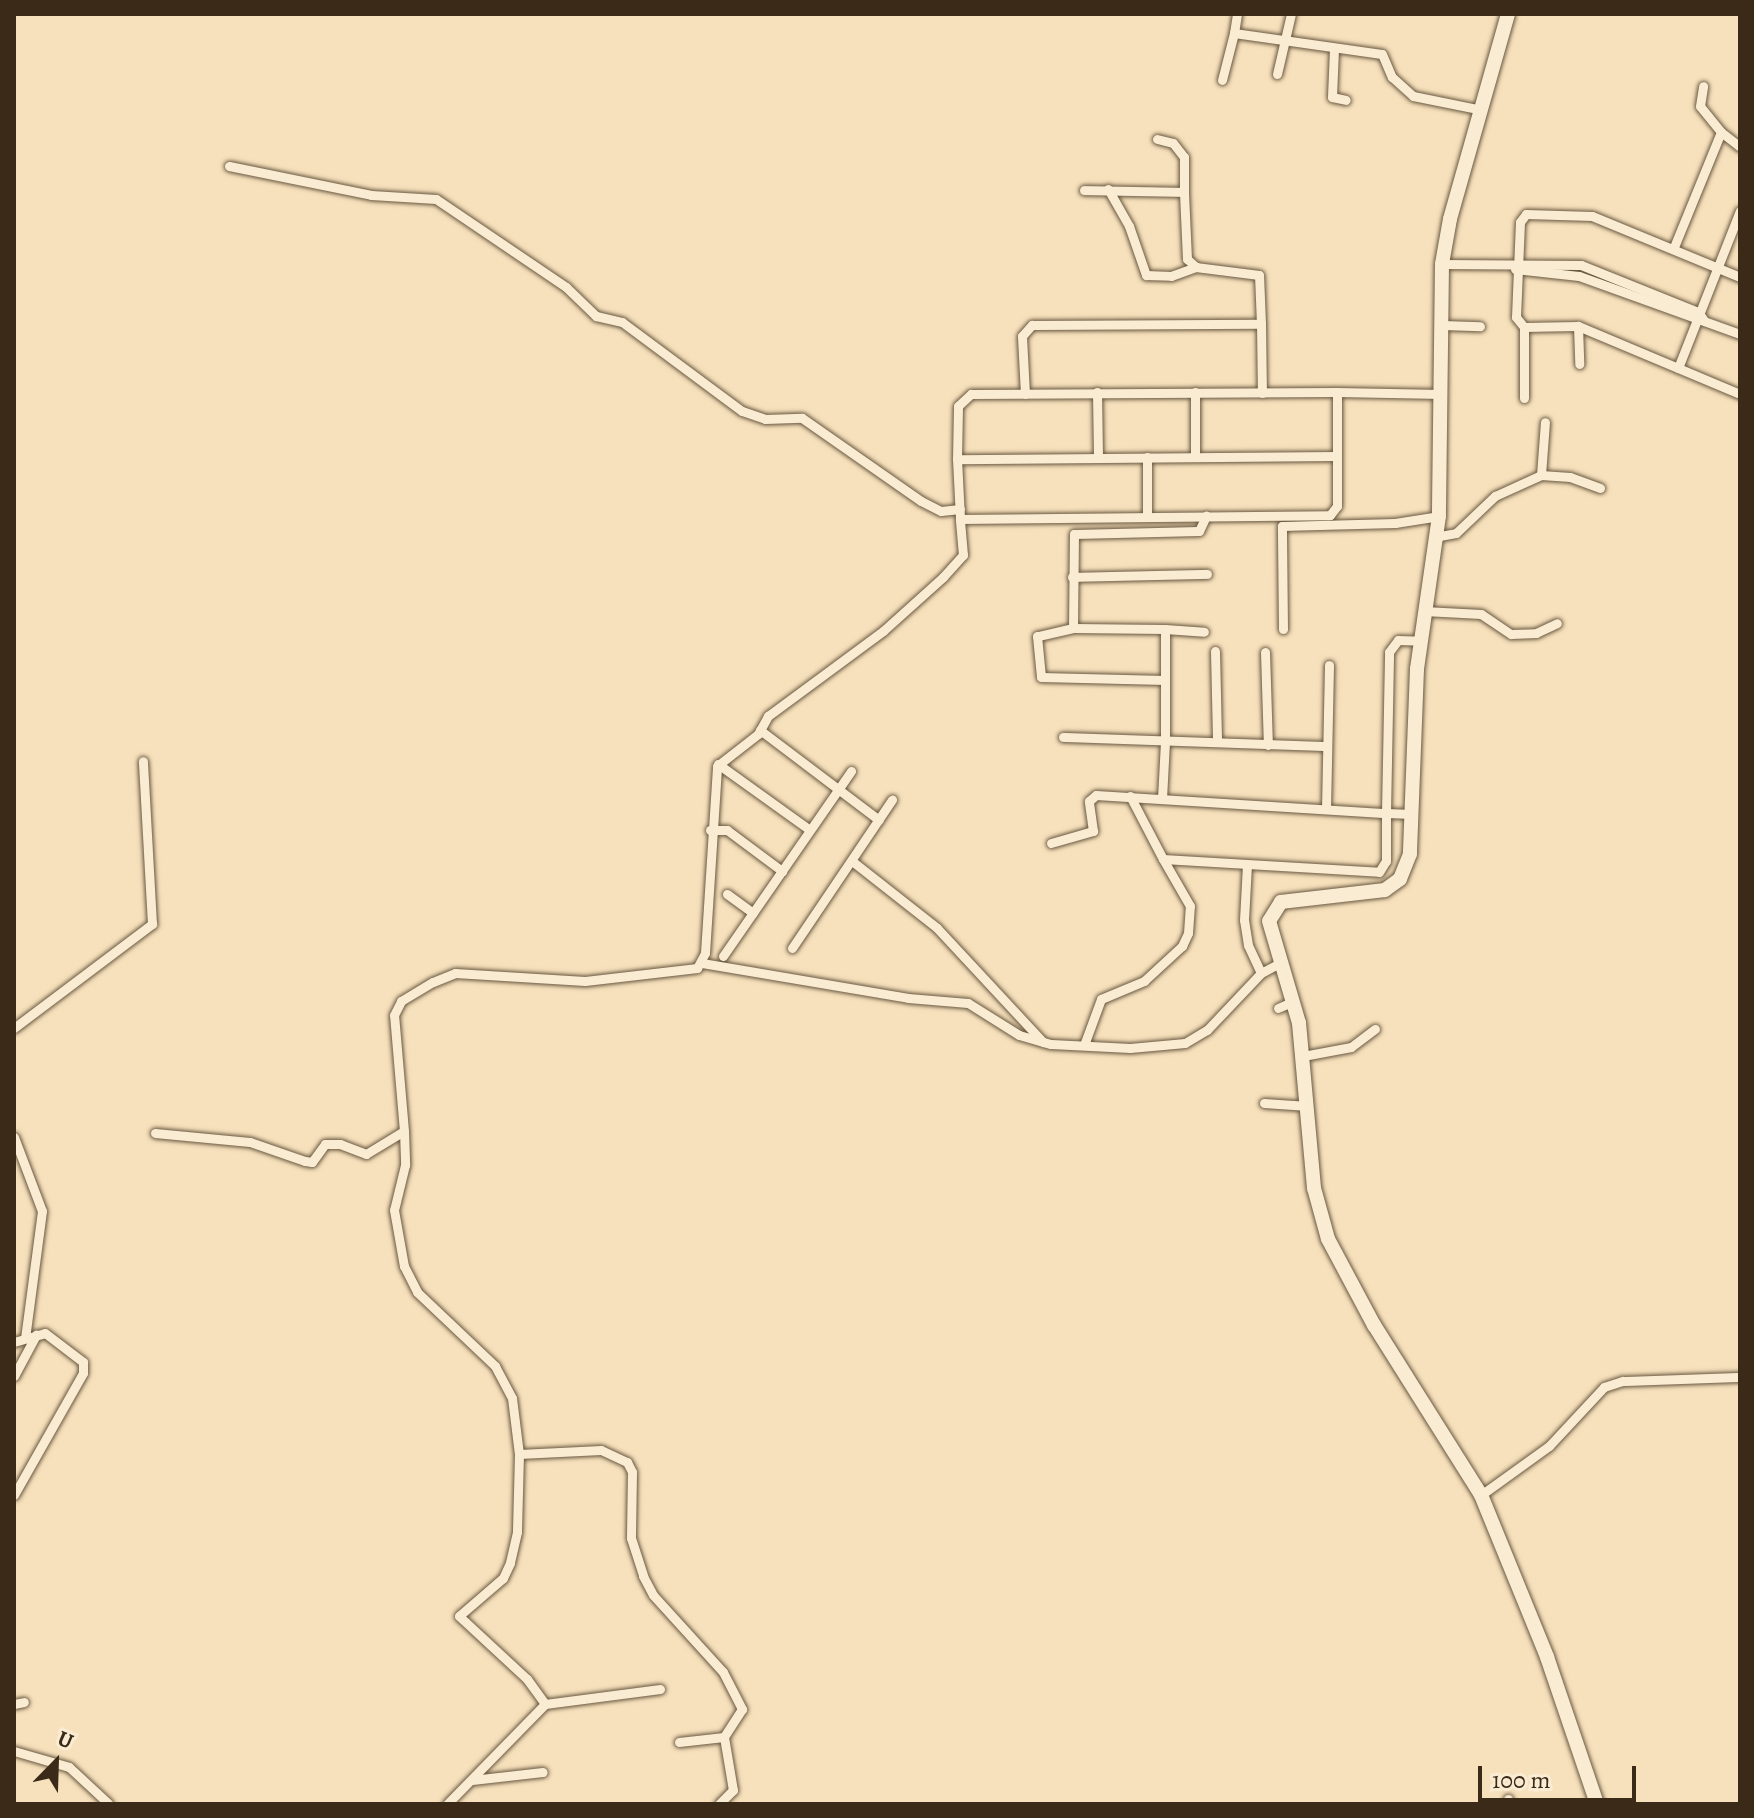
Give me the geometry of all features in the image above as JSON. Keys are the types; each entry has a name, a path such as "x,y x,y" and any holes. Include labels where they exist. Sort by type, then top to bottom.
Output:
{"street":[{"path":"1222,80 1237,14"},
{"path":"1277,74 1291,14"},
{"path":"1508,14 1450,219 1442,264 1439,516 1433,537 1421,641 1410,854 1400,879 1371,893 1332,901 1274,905 1270,936 1294,1001 1303,1056 1314,1188 1328,1239 1374,1325 1481,1495 1547,1657 1597,1804"},
{"path":"1234,33 1382,54 1392,77 1413,96 1482,110"},
{"path":"1334,49 1332,97 1346,100"},
{"path":"1703,86 1700,106 1721,132 1740,147"},
{"path":"1674,247 1721,132"},
{"path":"1157,139 1173,143 1184,157 1186,251 1196,267"},
{"path":"229,166 371,195 436,199 566,287 596,316 622,322 742,411 765,419 802,418 932,508 960,514 1333,514 1337,392"},
{"path":"1108,189 1129,226 1146,275 1171,276 1196,267 1257,273 1262,393"},
{"path":"1084,190 1184,192"},
{"path":"1678,368 1737,227 1740,211"},
{"path":"1524,398 1524,327 1516,317 1520,222 1526,214 1592,216 1674,247 1740,277"},
{"path":"1442,264 1519,266 1579,276 1636,292 1740,334"},
{"path":"1519,266 1581,265 1636,292"},
{"path":"1579,276 1581,265"},
{"path":"1025,394 1022,336 1032,325 1261,324"},
{"path":"1442,325 1480,326"},
{"path":"1524,327 1578,326 1740,394"},
{"path":"1578,326 1579,364"},
{"path":"702,963 710,830 718,764 760,730 768,716 883,631 960,559 957,459 963,397 1097,392 1442,394"},
{"path":"1097,392 1098,456"},
{"path":"1195,392 1195,456"},
{"path":"1541,475 1545,422"},
{"path":"957,459 1337,456"},
{"path":"1147,457 1147,516"},
{"path":"1433,537 1456,533 1495,496 1541,475 1570,477 1600,488"},
{"path":"1073,628 1074,534 1199,531 1206,516"},
{"path":"1283,629 1282,526 1395,523 1439,516"},
{"path":"1072,577 1207,574"},
{"path":"1424,611 1481,614 1511,634 1536,633 1557,623"},
{"path":"1165,680 1039,676 1037,636 1073,628 1204,632"},
{"path":"1162,799 1165,629"},
{"path":"1163,859 1379,872 1386,861 1389,652 1398,640 1421,641"},
{"path":"1215,651 1217,742"},
{"path":"1265,652 1268,745"},
{"path":"1326,809 1329,665"},
{"path":"760,730 879,820"},
{"path":"1063,737 1326,746"},
{"path":"14,1028 152,924 143,761"},
{"path":"718,764 810,830"},
{"path":"723,956 851,771"},
{"path":"1051,843 1093,831 1092,796 1412,814"},
{"path":"1084,1045 1101,999 1144,981 1182,946 1188,933 1190,906 1130,796"},
{"path":"792,948 892,800"},
{"path":"710,830 727,830 782,871"},
{"path":"852,861 937,928 1043,1042"},
{"path":"1247,864 1244,920 1248,945 1261,973"},
{"path":"727,894 753,913"},
{"path":"545,1704 527,1679 466,1626 458,1614 503,1578 510,1563 517,1532 519,1454 512,1398 495,1366 417,1292 404,1266 394,1210 405,1165 394,1015 401,1001 455,973 598,981 683,973 702,963 908,998 968,1003 1019,1035 1043,1042 1130,1048 1185,1043 1207,1030 1261,973 1280,963"},
{"path":"1278,1008 1294,1001"},
{"path":"1303,1056 1351,1047 1375,1029"},
{"path":"1264,1103 1308,1106"},
{"path":"155,1133 250,1142 257,1148 312,1162 325,1144 340,1144 366,1154 404,1131"},
{"path":"14,1137 42,1211 25,1338"},
{"path":"14,1342 45,1333 77,1356 83,1373 14,1495"},
{"path":"14,1376 36,1335"},
{"path":"1481,1495 1549,1446 1604,1387 1623,1381 1740,1377"},
{"path":"519,1454 601,1450 627,1462 632,1472 631,1538 643,1576 653,1595 723,1672 742,1709 724,1737 733,1790 719,1804"},
{"path":"447,1804 545,1704 660,1689"},
{"path":"679,1742 724,1737"},
{"path":"14,1751 69,1767 109,1804"},
{"path":"472,1780 543,1772"}]}
